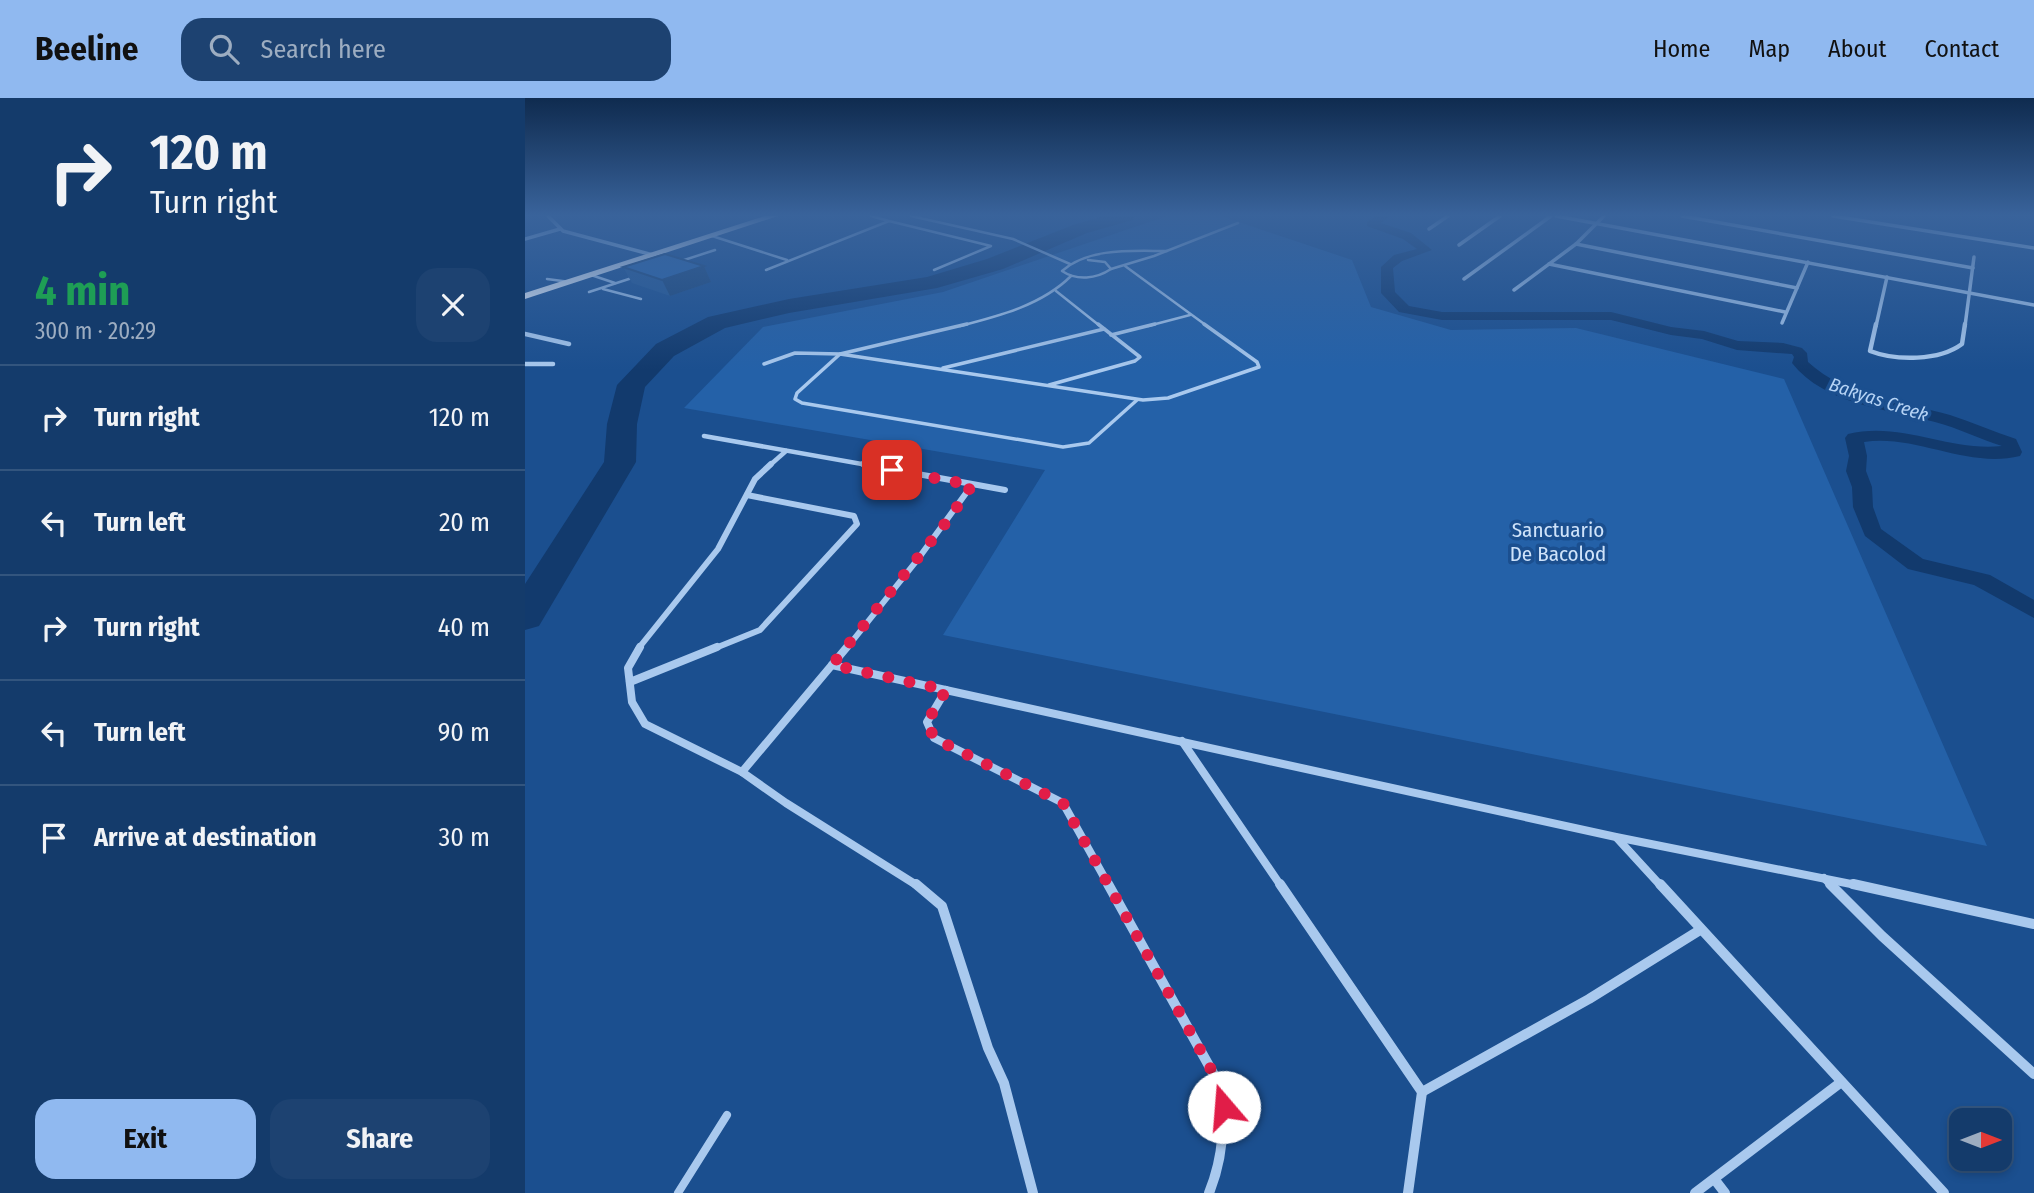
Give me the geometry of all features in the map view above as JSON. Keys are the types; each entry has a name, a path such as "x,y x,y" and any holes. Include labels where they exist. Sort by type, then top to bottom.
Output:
{"main road":[{"path":"527,294 618,267"}],"street":[{"path":"1464,279 1481,267"},
{"path":"1514,290 1545,267"},
{"path":"1564,267 1785,312"},
{"path":"1692,267 1797,288"},
{"path":"1782,323 1806,267"},
{"path":"1835,267 2034,304"},
{"path":"1887,277 1870,351 1886,357 1944,353 1959,348 1973,268 1968,267"},
{"path":"525,334 569,344"},
{"path":"525,364 553,364"},
{"path":"704,436 1005,490"},
{"path":"786,451 755,479 718,550 632,657 628,668 632,702 645,724 742,772 786,803 928,892 943,906 988,1048 1003,1083 1033,1193"},
{"path":"742,772 941,529 972,485"},
{"path":"630,682 760,630 857,524 854,516 747,495"},
{"path":"832,665 1616,837 2034,924"},
{"path":"946,690 927,722 928,730 934,738 1063,803 1218,1082 1224,1107 1224,1138 1209,1193"},
{"path":"1182,740 1422,1092 1408,1193"},
{"path":"1616,837 1944,1193"},
{"path":"1823,878 1882,936 2034,1074"},
{"path":"1422,1092 1589,999 1700,930"},
{"path":"1695,1193 1840,1083"},
{"path":"1715,1180 1725,1193"}],"lane":[{"path":"766,270 772,267"},
{"path":"934,270 941,267"},
{"path":"1066,267 1062,271 1071,276 1090,277 1120,267"},
{"path":"764,364 795,353 840,354 1137,400 1168,398 1259,367 1257,362 1126,267"},
{"path":"591,275 615,283"},
{"path":"589,292 639,275"},
{"path":"1071,276 1056,290 996,317 840,354 797,393 795,399 803,403 1063,447 1089,443 1137,400"},
{"path":"547,279 570,282"},
{"path":"600,288 641,299"},
{"path":"1046,386 1139,360 1140,357 1056,290"},
{"path":"1111,335 1190,315"},
{"path":"939,369 1104,328"},
{"path":"678,1193 727,1115"}],"green space":[{"name":"Sanctuario De Bacolod","path":"1016,267 1355,267 1371,307 1451,330 1576,328 1784,379 1987,846 943,635 1045,470 684,408 763,327 943,292"}],"building":[{"path":"623,267 701,267 662,280"}],"waterway":[{"path":"525,616 620,462 622,424 631,385 665,350 717,322 789,306 929,283 984,267"},
{"name":"Bakyas Creek","path":"1387,267 1388,293 1404,309 1474,318 1539,314 1611,316 1671,331 1704,335 1737,345 1797,351 1802,356 1800,363 1813,375 1847,393 1887,406 1944,419 2010,443 2013,452 1976,453 1882,434 1854,438 1858,456 1856,471 1862,487 1863,507 1872,532 1916,564 1982,580 2034,610"}],"route":[{"path":"892,470 972,485 948,520 832,665 946,690 927,722 928,730 934,738 1052,795 1063,803 1218,1082 1224,1107"}]}
